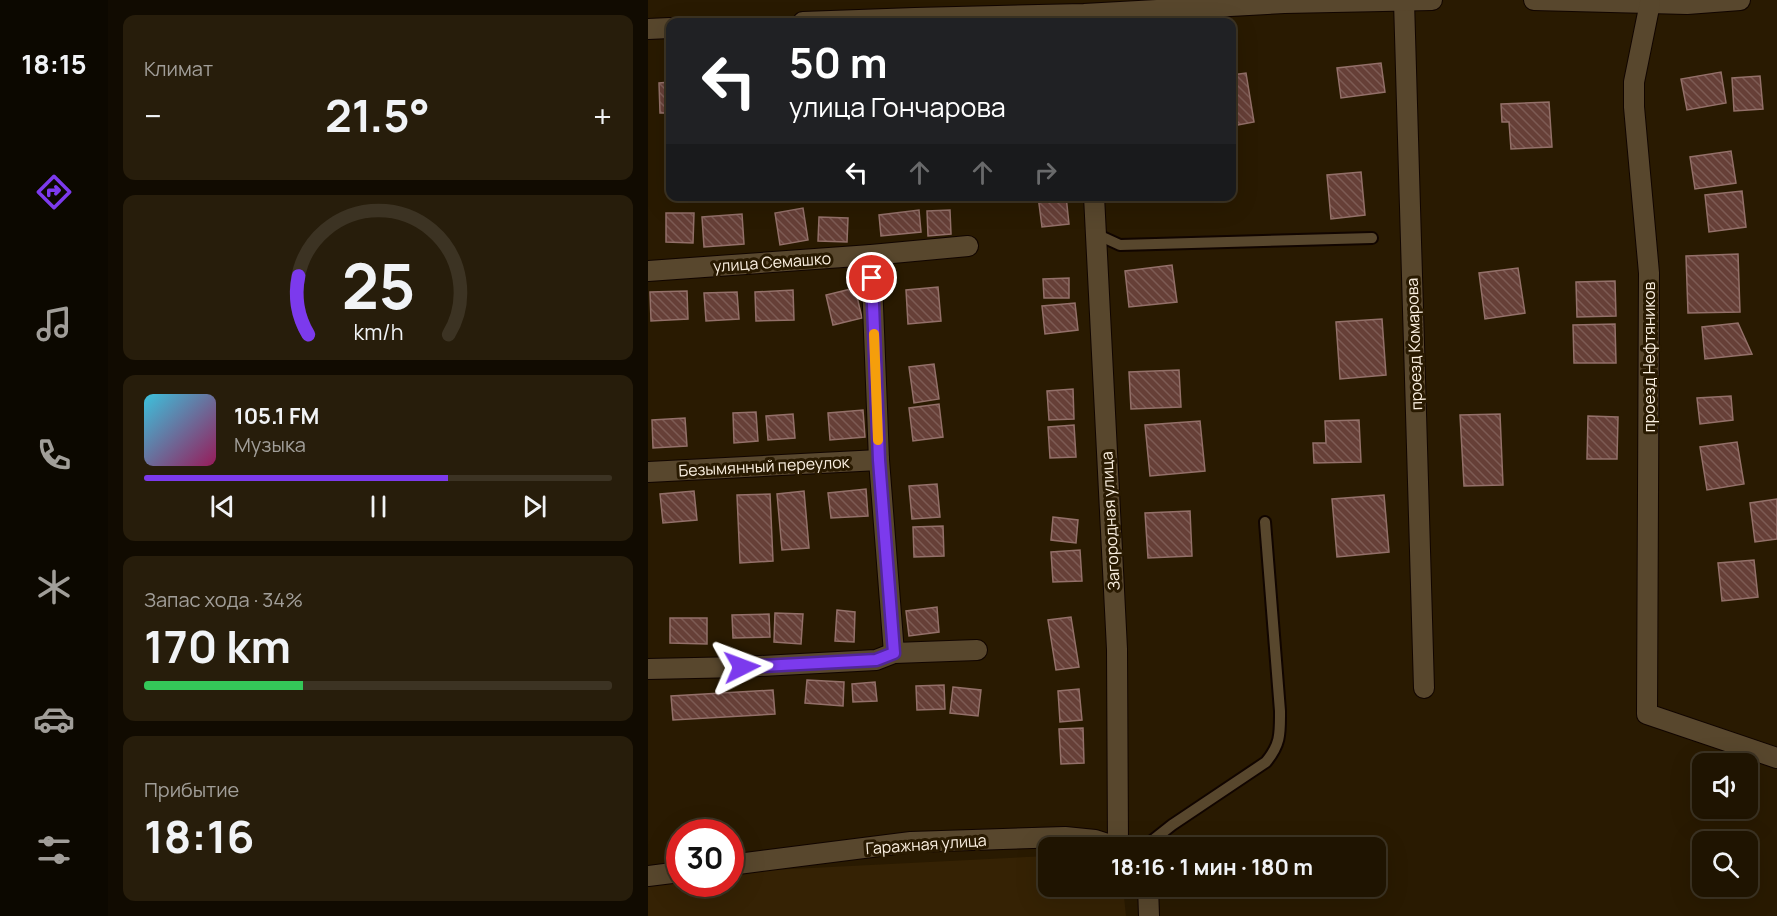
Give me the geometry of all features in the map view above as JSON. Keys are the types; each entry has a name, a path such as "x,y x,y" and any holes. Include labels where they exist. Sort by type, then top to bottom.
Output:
{"street":[{"path":"915,18 1284,1 1432,0"},
{"path":"1534,0 1650,3 1740,0"},
{"name":"проезд Комарова","path":"1404,1 1424,688"},
{"name":"проезд Нефтяников","path":"1650,3 1634,82 1634,107 1649,273 1647,714 1777,758"},
{"path":"648,29 666,28"},
{"name":"Загородная улица","path":"1094,201 1117,649 1119,837"},
{"name":"улица Семашко","path":"648,271 968,246"},
{"path":"871,255 879,460 894,653"},
{"name":"Безымянный переулок","path":"648,472 879,460"},
{"path":"648,669 876,660 894,653 977,650"},
{"name":"Гаражная улица","path":"744,863 911,842 1038,838"},
{"path":"648,876 666,874"},
{"path":"1148,897 1149,916"}],"lane":[{"path":"1096,234 1120,245 1372,238"},
{"path":"1157,837 1266,762 1275,751 1280,734 1280,711 1265,522"}],"shaded area":[{"path":"1038,857 1038,897 1124,897 1126,916 648,916 648,876 666,875 666,897 744,897 744,871"}],"building":[{"path":"1381,63 1385,92 1341,98 1337,68"},
{"path":"1721,72 1726,103 1687,110 1681,79"},
{"path":"1246,73 1254,122 1236,125 1236,74"},
{"path":"1760,76 1763,109 1734,111 1732,78"},
{"path":"666,82 666,113 660,113 659,83"},
{"path":"1549,102 1552,147 1511,149 1509,122 1502,122 1501,104"},
{"path":"1731,151 1736,183 1695,189 1690,157"},
{"path":"1361,172 1365,215 1331,219 1327,175"},
{"path":"1742,191 1746,227 1709,232 1705,195"},
{"path":"1039,201 1067,201 1069,224 1042,227"},
{"path":"803,208 808,240 780,245 775,213"},
{"path":"919,210 921,232 881,236 879,215"},
{"path":"950,210 951,234 928,236 927,211"},
{"path":"666,213 694,213 693,243 666,242"},
{"path":"742,214 744,244 704,247 702,217"},
{"path":"819,217 848,218 847,242 818,241"},
{"path":"1738,254 1740,312 1688,313 1686,256"},
{"path":"1172,265 1177,302 1129,307 1125,271"},
{"path":"1518,268 1525,313 1485,319 1479,273"},
{"path":"1069,278 1069,298 1044,298 1043,279"},
{"path":"1615,281 1616,316 1577,317 1576,282"},
{"path":"938,287 941,321 908,324 906,290"},
{"path":"855,288 862,318 833,325 826,295"},
{"path":"793,290 794,320 756,321 755,292"},
{"path":"687,291 688,319 651,321 650,292"},
{"path":"737,292 739,319 706,321 704,293"},
{"path":"1075,303 1078,330 1045,334 1042,306"},
{"path":"1382,319 1386,375 1340,379 1336,322"},
{"path":"1738,323 1752,354 1705,359 1702,327"},
{"path":"1615,324 1616,363 1574,363 1573,325"},
{"path":"934,364 939,399 914,403 909,367"},
{"path":"1179,370 1181,407 1131,409 1129,372"},
{"path":"1073,389 1074,419 1049,420 1047,391"},
{"path":"1731,396 1733,420 1700,424 1697,398"},
{"path":"939,404 943,437 913,441 909,408"},
{"path":"863,410 865,437 830,440 828,413"},
{"path":"756,412 758,441 734,443 733,413"},
{"path":"793,414 795,438 768,440 766,416"},
{"path":"1500,414 1503,485 1464,486 1460,415"},
{"path":"1588,416 1618,417 1617,459 1587,459"},
{"path":"685,418 687,446 653,448 652,420"},
{"path":"1359,420 1361,462 1314,463 1313,443 1326,443 1325,421"},
{"path":"1200,421 1205,471 1150,476 1145,425"},
{"path":"1074,425 1076,457 1050,458 1048,427"},
{"path":"1737,442 1744,484 1707,490 1700,447"},
{"path":"937,484 940,517 912,519 909,486"},
{"path":"866,489 868,516 831,518 828,493"},
{"path":"694,491 697,520 663,523 660,494"},
{"path":"804,491 809,548 782,550 777,494"},
{"path":"770,494 773,561 740,563 737,495"},
{"path":"1384,495 1389,552 1337,557 1332,499"},
{"path":"1777,499 1777,539 1755,542 1750,503"},
{"path":"1190,511 1192,556 1148,558 1145,513"},
{"path":"1053,517 1078,520 1076,543 1051,540"},
{"path":"943,526 944,556 914,557 913,527"},
{"path":"1080,550 1082,581 1053,582 1051,552"},
{"path":"1754,560 1758,597 1722,601 1718,563"},
{"path":"937,607 939,632 909,636 906,611"},
{"path":"837,610 855,612 854,642 835,641"},
{"path":"775,613 803,614 801,644 774,642"},
{"path":"769,614 770,637 733,638 732,615"},
{"path":"1071,617 1079,667 1056,670 1048,620"},
{"path":"670,618 707,618 707,644 670,643"},
{"path":"807,680 844,682 843,706 805,703"},
{"path":"875,682 877,701 853,702 852,684"},
{"path":"944,685 945,709 917,710 916,686"},
{"path":"953,687 981,690 978,716 950,713"},
{"path":"1079,689 1082,720 1060,722 1058,691"},
{"path":"773,690 775,714 673,720 671,696"},
{"path":"1083,728 1084,763 1061,764 1059,729"}],"slow traffic":[{"path":"874,334 878,440"}],"route":[{"path":"742,667 876,660 894,653 879,460 872,278"}]}
